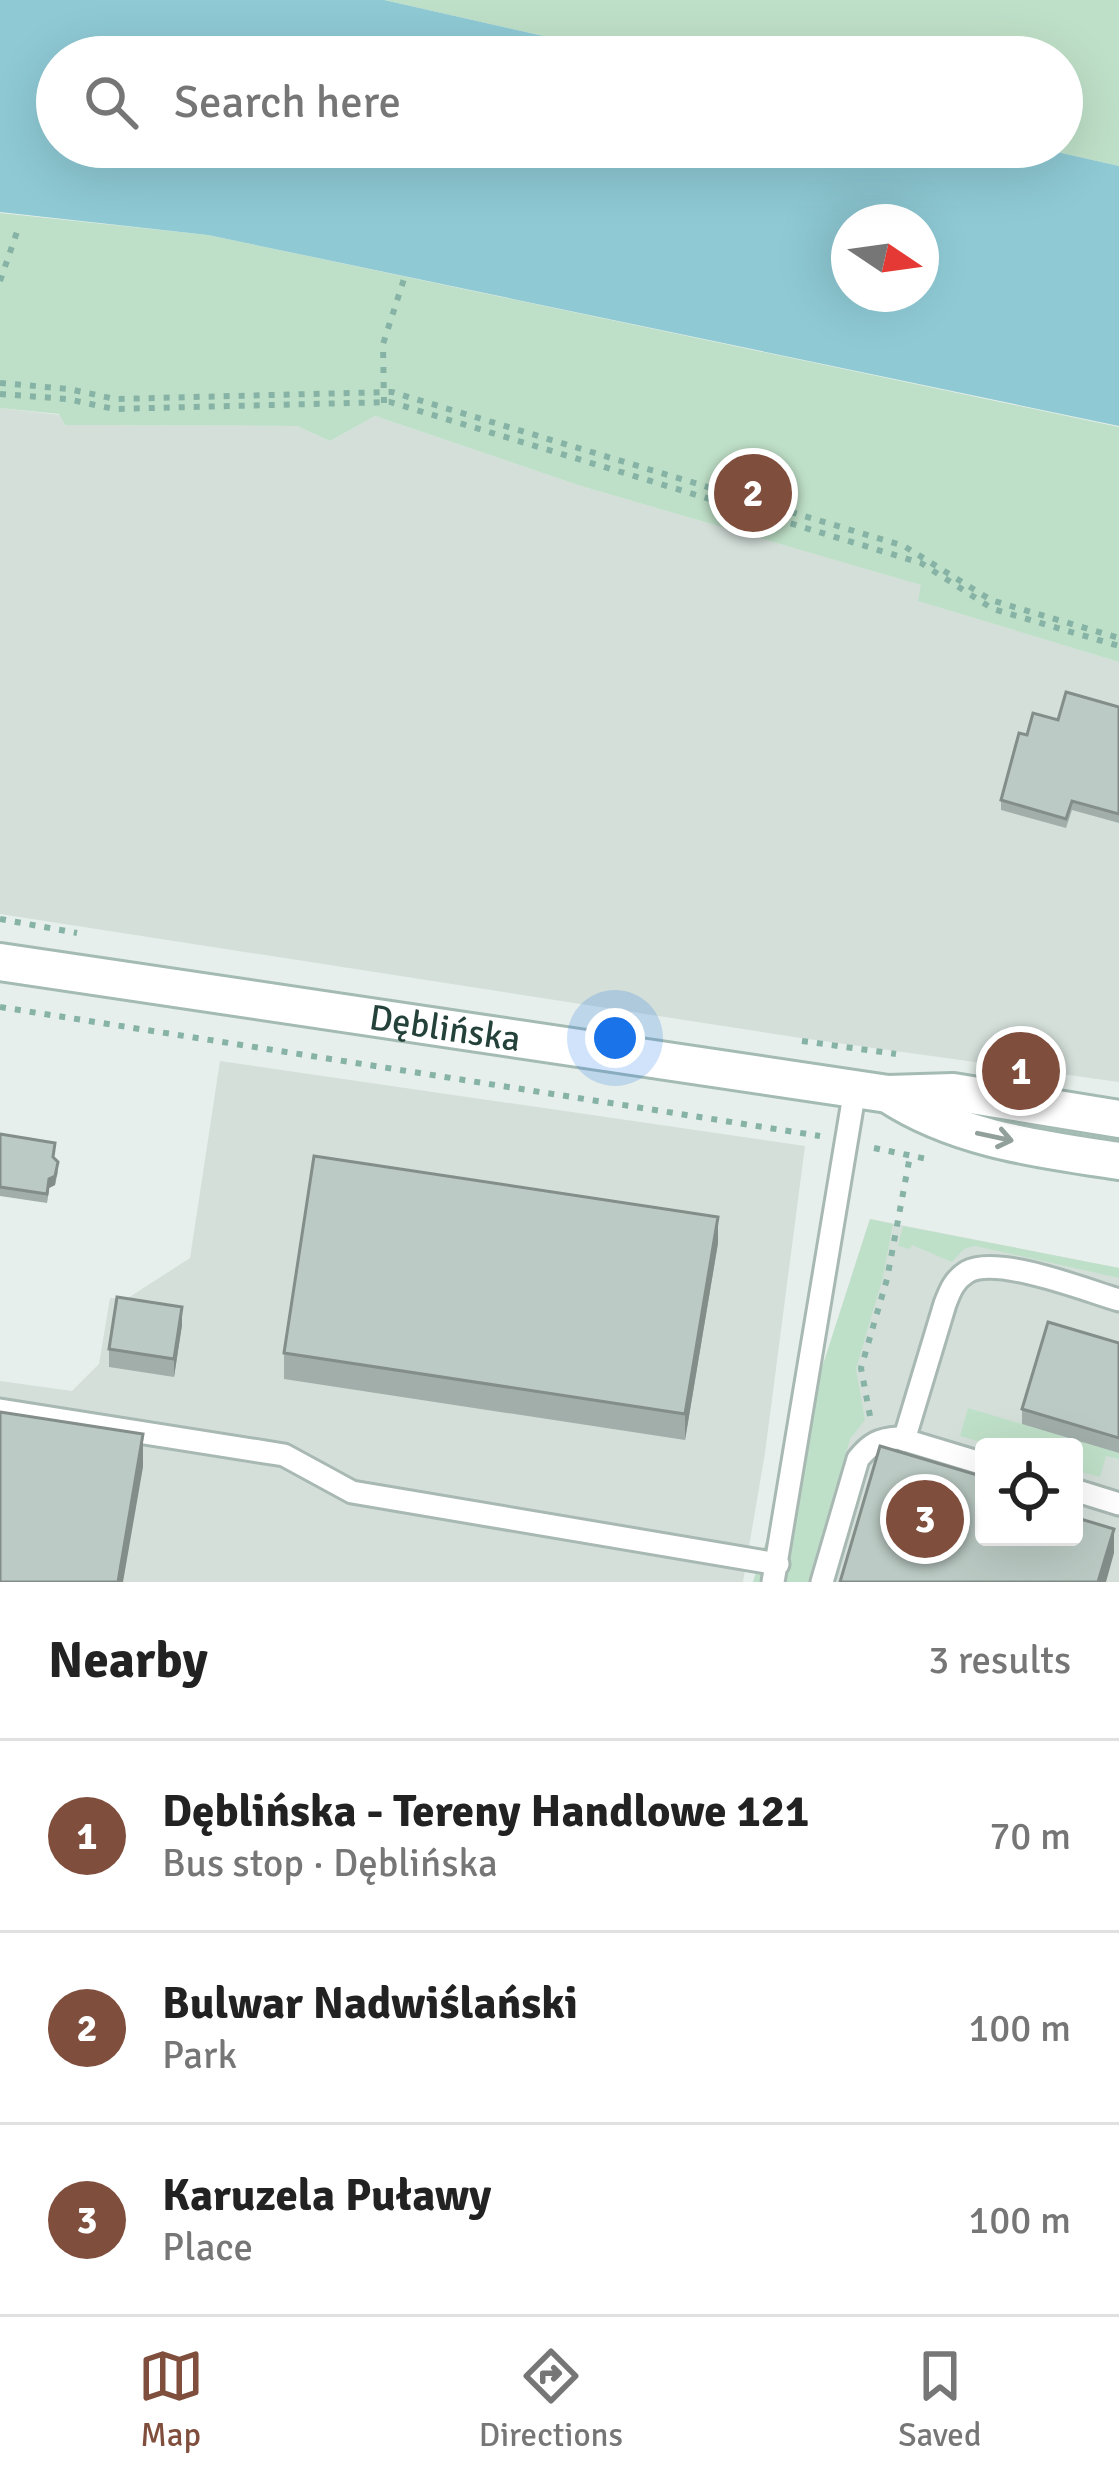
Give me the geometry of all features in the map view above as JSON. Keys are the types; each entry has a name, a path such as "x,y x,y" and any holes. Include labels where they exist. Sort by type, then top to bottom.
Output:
{"main road":[{"name":"Dęblińska","path":"0,962 872,1091 953,1092 1119,1119"},
{"name":"Dęblińska","path":"872,1091 953,1128 1119,1161"}],"lane":[{"path":"0,1410 284,1455 352,1492 775,1573 846,1142 872,1091"},
{"path":"904,1440 952,1285 966,1273 997,1266 1119,1300"},
{"path":"822,1582 858,1459 875,1442 904,1440 975,1461"},
{"path":"1083,1493 1119,1504"}],"path":[{"path":"0,281 18,229"},
{"path":"384,403 383,344 404,279"},
{"path":"0,383 69,388 115,399 384,392 904,546 991,599 1119,642"},
{"path":"0,394 67,399 115,409 384,403 921,563 993,608 1119,642"},
{"path":"0,1007 940,1161"},
{"path":"875,1442 861,1368 887,1279 910,1156"}],"shaded area":[{"path":"0,408 60,415 65,425 297,426 330,441 375,416 581,486 922,585 919,601 1119,662 1119,1082 794,1037 0,914"},
{"path":"220,1061 805,1146 765,1453 743,1582 0,1582 0,1381 72,1391 99,1364 110,1298 128,1298 190,1258"},
{"path":"870,1219 1119,1268 1119,1582 753,1582"}],"green space":[{"path":"384,0 1119,0 1119,166 1083,158 1083,36 543,36"},
{"path":"0,213 208,235 1119,427 1119,662 918,601 921,585 581,486 375,416 330,441 297,426 65,425 59,414 0,408"},
{"path":"870,1219 893,1224 856,1369 865,1420 850,1439 808,1582 753,1582"},
{"path":"903,1226 1119,1268 1119,1278 975,1246 964,1249 952,1262 912,1245 910,1249 898,1246"},
{"path":"968,1408 1069,1438 975,1440 960,1436"},
{"path":"1083,1442 1119,1453 1119,1459 1106,1456 1100,1477 1083,1472"}],"water":[{"path":"0,0 384,0 543,36 36,36 36,168 1083,168 1083,158 1119,166 1119,426 208,235 0,212"}],"building":[{"path":"1066,692 1119,707 1119,814 1072,801 1066,819 1001,800 1019,733 1027,735 1033,713 1058,720"},
{"path":"0,1134 55,1143 53,1157 58,1162 47,1194 0,1187"},
{"path":"314,1156 718,1217 685,1414 284,1353"},
{"path":"117,1297 182,1307 174,1359 109,1349"},
{"path":"1048,1322 1119,1343 1119,1438 1022,1409"},
{"path":"0,1412 143,1434 118,1582 0,1582"},
{"path":"880,1446 975,1474 975,1546 1083,1546 1083,1520 1114,1529 1098,1582 840,1582"}],"place":[{"name":"Bulwar Nadwiślański","path":"753,493"},
{"name":"Dęblińska - Tereny Handlowe 121","path":"1021,1071"},
{"name":"Karuzela Puławy","path":"925,1519"}]}
